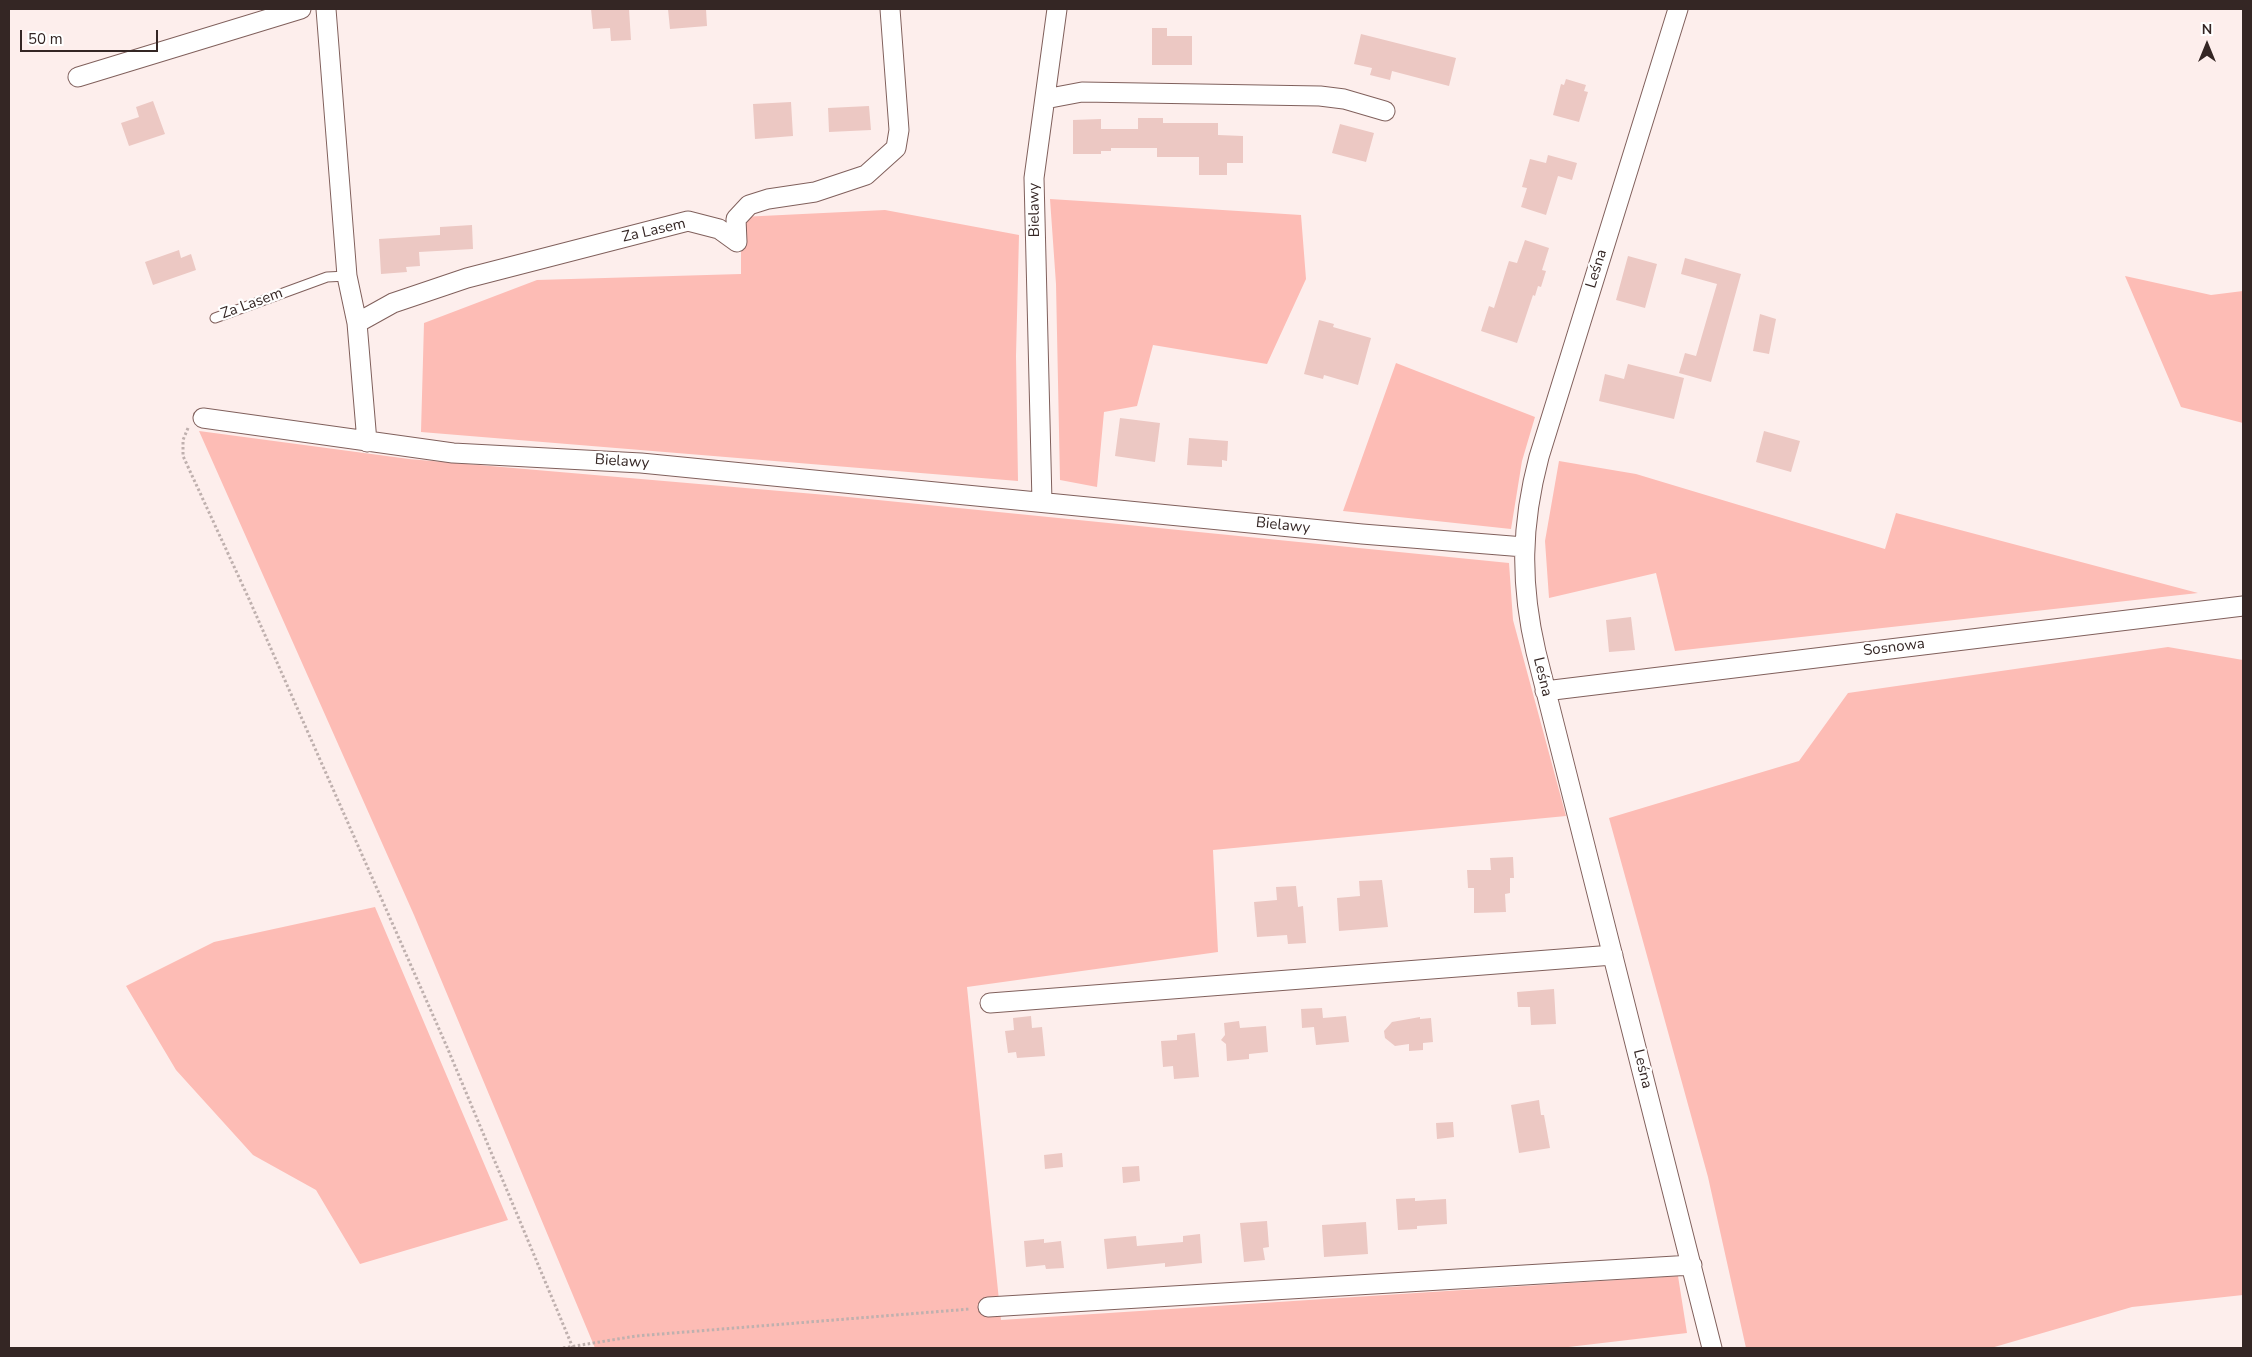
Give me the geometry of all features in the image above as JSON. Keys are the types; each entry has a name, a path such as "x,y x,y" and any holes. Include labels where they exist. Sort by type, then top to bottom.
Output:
{"street":[{"path":"78,77 301,9"},
{"path":"326,9 347,276 357,323 367,442"},
{"name":"Za Lasem","path":"357,323 392,303 467,278 688,221 719,229 737,242 736,220 749,205 768,199 816,192 866,175 896,148 899,130 890,9"},
{"name":"Bielawy","path":"1042,502 1034,178 1057,9"},
{"name":"Leśna","path":"1678,9 1541,450 1530,493 1524,547 1524,577 1528,612 1545,691 1614,955 1712,1348"},
{"path":"1045,99 1082,92 1320,96 1344,99 1385,111"},
{"name":"Bielawy","path":"203,418 454,453 642,463 1362,534 1524,547"},
{"name":"Sosnowa","path":"1545,691 2243,606"},
{"path":"990,1003 1614,955"},
{"path":"988,1307 1692,1265"}],"lane":[{"name":"Za Lasem","path":"215,318 327,277 347,276"}],"path":[{"path":"203,418 190,425 183,440 183,456 249,599 443,1038 572,1347"},
{"path":"563,1348 645,1336 988,1307"}],"shaded area":[{"path":"1050,199 1301,215 1306,279 1267,364 1153,345 1137,406 1104,412 1097,487 1060,480 1056,284"},
{"path":"885,210 1019,235 1016,356 1018,481 421,432 424,323 537,280 741,274 741,217"},
{"path":"2125,276 2211,295 2243,291 2243,423 2181,407"},
{"path":"1396,363 1535,417 1522,461 1511,529 1343,511"},
{"path":"199,431 409,459 838,496 1509,563 1513,620 1566,816 1213,850 1218,952 967,987 1001,1320 1678,1276 1687,1333 1560,1348 595,1348 414,915"},
{"path":"1559,461 1636,474 1885,549 1896,513 2198,593 1675,651 1656,573 1549,598 1545,541"},
{"path":"2168,647 2243,660 2243,1295 2132,1307 1991,1348 1746,1348 1708,1177 1609,818 1799,761 1848,693"},
{"path":"375,907 508,1220 360,1264 316,1190 253,1155 176,1070 126,986 214,942"}],"building":[{"path":"591,9 629,9 631,40 611,41 610,28 593,29"},
{"path":"668,9 706,9 707,26 670,29"},
{"path":"1152,28 1167,28 1167,36 1192,36 1192,65 1152,65"},
{"path":"1361,34 1456,58 1449,86 1392,71 1390,80 1370,75 1372,68 1354,64"},
{"path":"1566,79 1586,85 1584,91 1588,92 1579,122 1553,115 1561,84 1564,85"},
{"path":"153,101 165,134 129,146 121,123 139,117 136,107"},
{"path":"791,102 793,136 755,139 753,104"},
{"path":"869,106 871,130 829,132 828,108"},
{"path":"1138,118 1163,118 1163,123 1218,123 1218,135 1243,136 1243,163 1227,163 1227,175 1199,175 1199,157 1157,157 1157,148 1111,148 1111,151 1101,151 1101,154 1073,154 1073,120 1101,119 1101,129 1138,129"},
{"path":"1340,124 1374,133 1366,162 1332,153"},
{"path":"1548,155 1577,163 1572,180 1558,176 1546,215 1521,207 1527,188 1522,187 1530,159 1546,163"},
{"path":"472,225 473,249 419,252 420,266 406,267 407,272 381,274 379,239 440,235 440,227"},
{"path":"1525,240 1549,248 1542,270 1546,271 1541,287 1538,286 1535,296 1533,295 1517,343 1481,331 1489,306 1494,308 1509,261 1517,263"},
{"path":"179,250 181,258 191,254 196,270 153,285 145,262"},
{"path":"1628,256 1657,264 1645,308 1616,300"},
{"path":"1685,258 1741,274 1711,382 1679,373 1685,353 1696,356 1717,284 1681,274"},
{"path":"1760,314 1776,319 1769,354 1753,351"},
{"path":"1319,320 1334,324 1333,327 1371,338 1358,385 1324,375 1323,379 1304,374"},
{"path":"1628,364 1684,378 1674,419 1599,401 1605,374 1624,379"},
{"path":"1120,418 1160,423 1155,462 1115,456"},
{"path":"1764,431 1800,441 1791,472 1756,462"},
{"path":"1189,438 1228,441 1227,461 1222,460 1222,467 1187,465"},
{"path":"1631,617 1635,650 1609,652 1606,620"},
{"path":"1513,857 1514,878 1510,878 1510,893 1505,894 1506,912 1474,913 1474,888 1468,888 1467,870 1491,870 1490,858"},
{"path":"1382,880 1388,927 1339,931 1337,898 1360,896 1359,881"},
{"path":"1296,886 1298,907 1303,906 1306,943 1288,944 1287,935 1257,937 1254,902 1277,900 1276,887"},
{"path":"1554,989 1556,1024 1531,1025 1530,1007 1518,1007 1517,992"},
{"path":"1322,1008 1323,1018 1346,1016 1349,1042 1316,1045 1314,1027 1302,1028 1301,1009"},
{"path":"1031,1016 1032,1028 1042,1027 1045,1056 1017,1058 1016,1052 1008,1053 1005,1031 1014,1030 1013,1018"},
{"path":"1420,1017 1420,1019 1431,1018 1433,1042 1423,1043 1423,1050 1409,1051 1409,1044 1395,1046 1385,1038 1384,1031 1392,1022"},
{"path":"1239,1021 1240,1028 1266,1026 1268,1052 1249,1054 1249,1059 1227,1061 1226,1044 1221,1040 1225,1035 1224,1023"},
{"path":"1195,1033 1199,1077 1174,1079 1173,1066 1163,1067 1161,1041 1177,1040 1177,1035"},
{"path":"1539,1100 1541,1115 1544,1115 1550,1148 1519,1153 1511,1105"},
{"path":"1453,1122 1454,1137 1437,1139 1436,1123"},
{"path":"1062,1153 1063,1167 1045,1169 1044,1155"},
{"path":"1139,1166 1140,1181 1123,1183 1122,1167"},
{"path":"1415,1198 1415,1201 1446,1199 1447,1224 1417,1226 1417,1229 1398,1230 1396,1199"},
{"path":"1267,1221 1269,1247 1263,1248 1265,1260 1244,1262 1240,1223"},
{"path":"1366,1222 1368,1254 1324,1257 1322,1225"},
{"path":"1200,1234 1202,1263 1165,1267 1165,1263 1107,1269 1104,1239 1136,1236 1137,1246 1183,1242 1183,1236"},
{"path":"1044,1239 1044,1243 1061,1241 1064,1268 1046,1269 1045,1265 1026,1267 1024,1241"}]}
